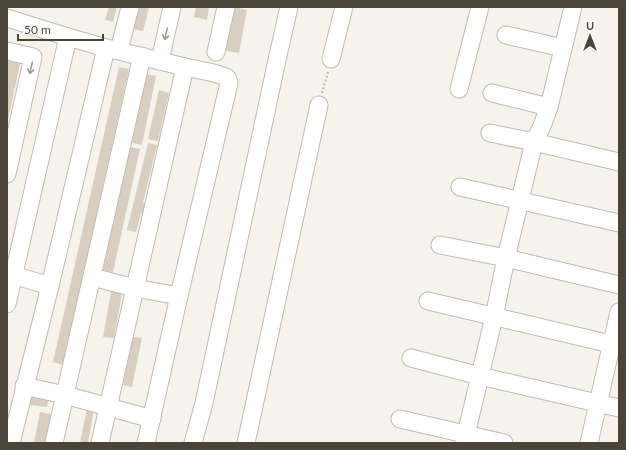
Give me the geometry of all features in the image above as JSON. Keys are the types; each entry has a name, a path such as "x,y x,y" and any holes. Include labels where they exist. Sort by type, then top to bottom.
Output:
{"street":[{"path":"10,443 113,49 130,7"},
{"path":"160,61 172,7"},
{"path":"216,52 226,7"},
{"path":"194,443 289,7"},
{"path":"331,59 344,7"},
{"path":"459,89 480,7"},
{"path":"465,439 534,142 549,107 573,7"},
{"path":"7,18 113,49 225,76 228,79 229,83 146,443"},
{"path":"506,35 563,48"},
{"path":"7,304 68,37"},
{"path":"7,51 33,57 10,148 7,174"},
{"path":"54,443 142,56"},
{"path":"100,443 185,67"},
{"path":"492,94 549,107"},
{"path":"246,443 319,106"},
{"path":"490,133 619,162"},
{"path":"460,187 619,222"},
{"path":"440,245 506,258 619,285"},
{"path":"13,275 50,286"},
{"path":"92,277 135,288 179,296"},
{"path":"428,301 615,345"},
{"path":"589,443 598,403 615,345 619,312"},
{"path":"411,358 480,376 619,408"},
{"path":"24,386 65,395 152,419"},
{"path":"400,420 465,439 504,443"}],"path":[{"path":"319,106 331,59"}],"building":[{"path":"109,7 117,7 113,22 105,20"},
{"path":"138,7 149,7 143,31 133,29"},
{"path":"196,7 209,7 207,20 194,17"},
{"path":"234,7 247,10 239,53 226,51"},
{"path":"7,56 21,59 8,120 7,120"},
{"path":"119,67 129,69 63,365 53,362"},
{"path":"147,74 156,76 142,145 132,143"},
{"path":"159,90 169,93 158,141 148,139"},
{"path":"148,143 157,145 143,203 147,204 145,214 141,213 136,232 127,230"},
{"path":"130,147 140,149 113,272 103,270"},
{"path":"112,286 123,288 114,338 103,337"},
{"path":"133,337 142,338 132,387 123,385"},
{"path":"30,393 49,395 47,407 29,405"},
{"path":"87,408 94,409 88,443 80,443"},
{"path":"40,412 51,414 45,443 34,443"}]}
